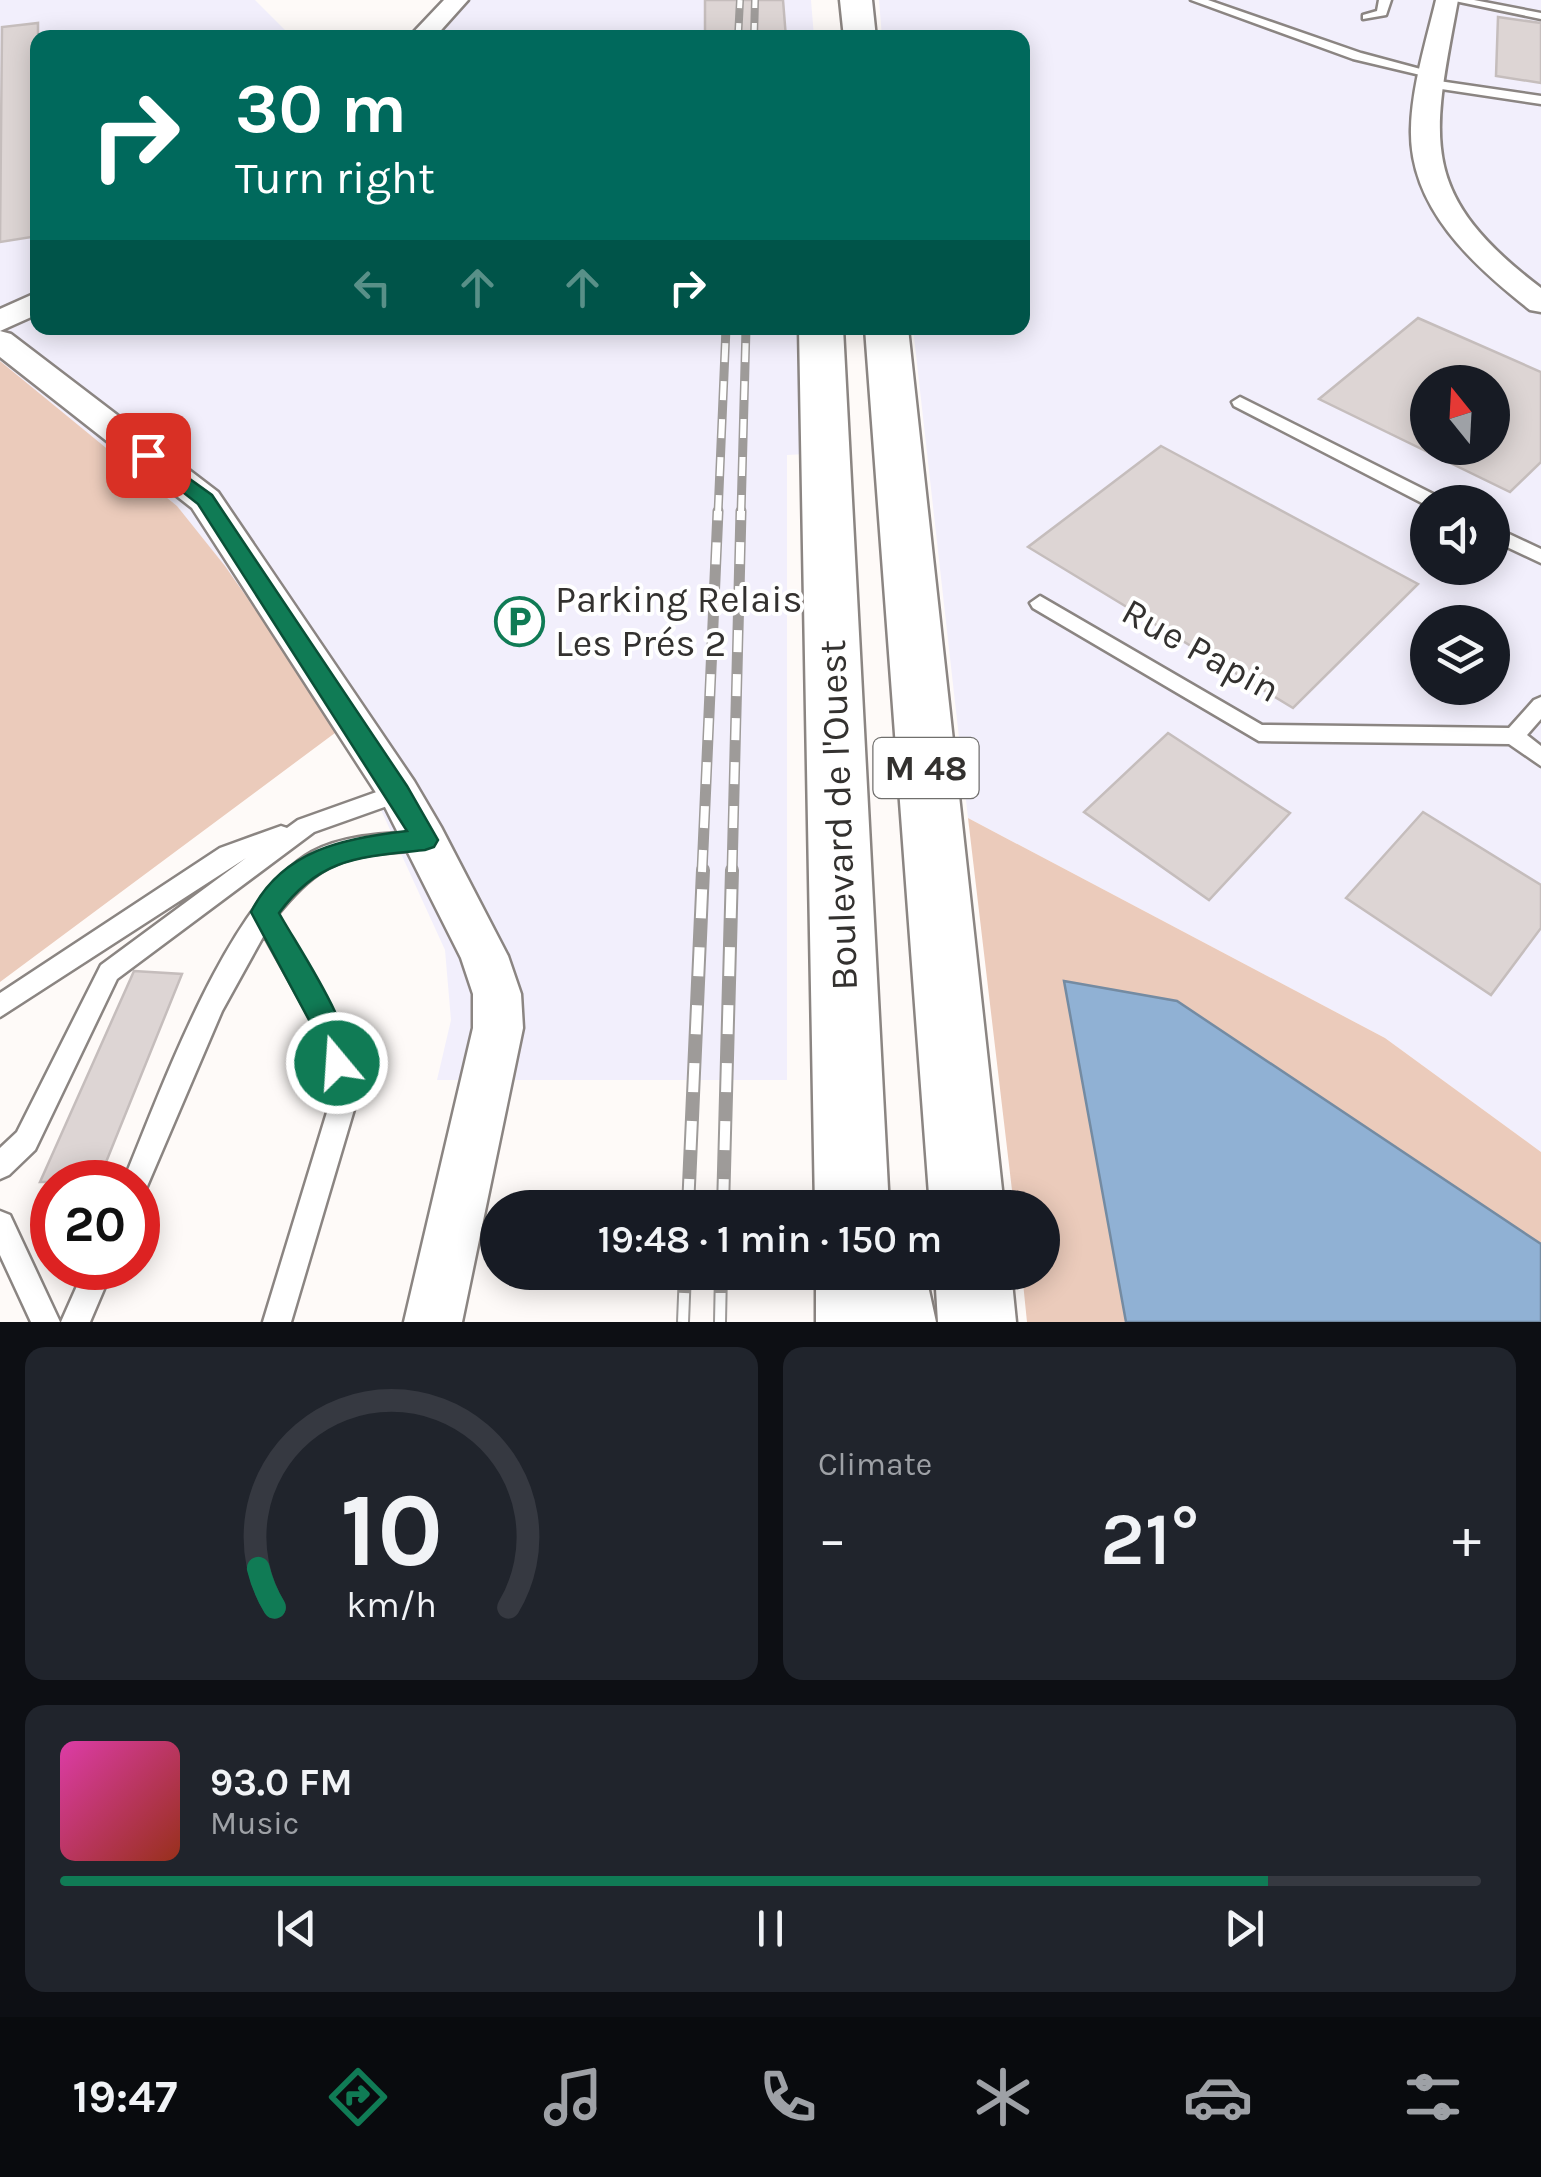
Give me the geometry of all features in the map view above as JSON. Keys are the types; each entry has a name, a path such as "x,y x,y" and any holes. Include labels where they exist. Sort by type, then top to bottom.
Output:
{"main road":[{"path":"856,0 859,30"},
{"name":"Boulevard de l'Ouest","path":"822,335 851,1190"},
{"name":"M 48","path":"887,335 964,1190"},
{"name":"Boulevard de l'Ouest","path":"849,1123 867,1190"},
{"path":"854,1290 855,1322"},
{"path":"890,1290 897,1322"},
{"path":"974,1290 977,1322"}],"street":[{"path":"428,30 457,0"},
{"path":"1447,0 1424,132 1430,174 1438,194 1466,235 1508,277 1541,302"},
{"path":"0,322 30,305"},
{"path":"0,341 205,500 399,793 484,956 497,994 498,1028 434,1322"}],"lane":[{"path":"1197,0 1432,79 1541,100"},
{"path":"1368,17 1382,13 1385,0"},
{"path":"1456,0 1541,16"},
{"path":"1240,402 1410,489"},
{"path":"1510,541 1541,557"},
{"name":"Rue Papin","path":"1040,603 1259,733 1514,736"},
{"path":"1541,705 1514,736 1541,758"},
{"path":"0,1006 228,854 399,793"},
{"path":"0,1166 26,1141 109,972 306,826"},
{"path":"146,1160 243,943 285,884 318,859 356,847 425,840"},
{"path":"264,912 330,1030 345,1096 277,1322"},
{"path":"0,1225 46,1322"},
{"path":"75,1322 89,1290"}],"shaded area":[{"path":"0,0 255,0 285,30 30,30 30,335 804,335 806,454 787,455 787,1080 437,1080 451,1020 445,950 355,753 177,506 0,361"},
{"path":"442,0 811,0 813,30 412,30"},
{"path":"879,0 1541,0 1541,1152 1385,1038 968,818 914,335 1030,335 1030,30 881,30"},
{"path":"0,361 177,506 225,566 339,730 0,982"},
{"path":"968,818 1385,1038 1541,1152 1541,1322 1027,1322 1024,1290 1060,1290 1060,1190 1012,1190"}],"water":[{"path":"1064,981 1177,1001 1541,1244 1541,1322 1126,1322"}],"building":[{"path":"705,0 783,0 785,30 705,30"},
{"path":"1498,17 1541,23 1541,83 1496,76"},
{"path":"38,23 38,30 30,30 30,237 0,242 2,27"},
{"path":"1418,318 1541,372 1541,462 1510,492 1510,485 1496,485 1455,465 1510,465 1510,365 1410,365 1410,443 1319,399"},
{"path":"1161,446 1410,580 1410,585 1417,585 1293,708 1028,547"},
{"path":"1168,733 1290,813 1209,900 1084,812"},
{"path":"1423,812 1541,885 1541,928 1491,995 1346,898"},
{"path":"134,971 182,974 107,1160 50,1160"}],"railway":[{"path":"738,30 740,0"},
{"path":"754,30 755,0"},
{"path":"718,514 726,335"},
{"path":"741,514 746,335"},
{"path":"702,872 718,511"},
{"path":"732,872 741,511"},
{"path":"689,1190 703,870"},
{"path":"723,1190 732,870"},
{"path":"683,1322 684,1290"},
{"path":"720,1322 721,1290"}],"place":[{"name":"Parking Relais Les Prés 2","path":"520,621"}],"route":[{"path":"148,455 205,500 399,793 425,840 356,847 318,859 285,884 264,912 330,1030 337,1063"}]}
